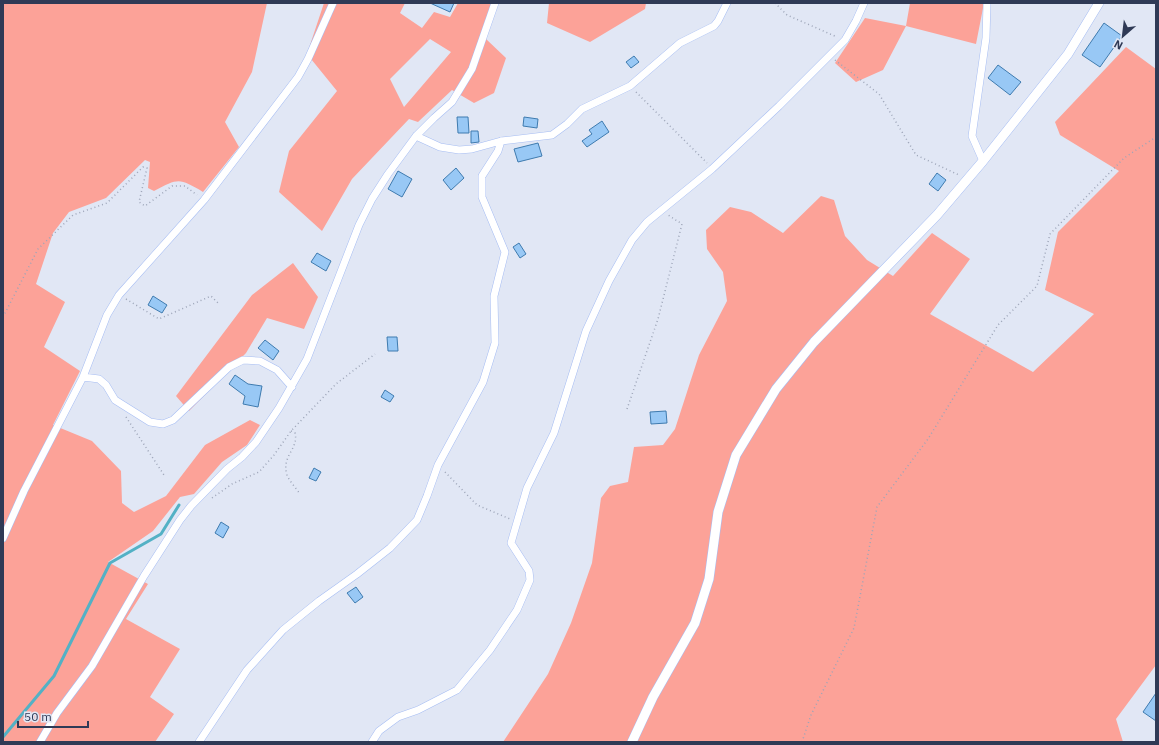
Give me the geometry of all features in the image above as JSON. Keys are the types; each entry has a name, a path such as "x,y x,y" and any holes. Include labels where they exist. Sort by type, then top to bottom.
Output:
{"street":[{"path":"3,538 24,491 82,377 107,315 119,295 204,200 298,77 308,59 332,3"},
{"path":"40,742 57,713 92,666 144,576 180,520 191,506 227,469 242,457 256,442 292,387 307,359 359,225 372,199 416,136 452,102 472,69 495,3"},
{"path":"416,136 440,147 459,150 472,149 501,141 552,135 567,124 582,109 630,86 680,43 714,26 727,3"},
{"path":"372,742 379,731 398,717 418,710 457,690 490,650 516,610 530,580 529,571 511,543 527,488 554,432 586,331 609,281 632,240 647,222 712,169 779,106 845,40 864,3"},
{"path":"982,161 972,136 986,38 987,3"},
{"path":"632,742 653,697 695,623 709,579 718,512 736,455 776,389 814,342 937,215 1068,54 1099,3"},
{"path":"199,742 247,670 283,630 390,548 417,520 438,465 483,382 495,342 494,296 505,252 482,197 482,176 498,151 501,141"},
{"path":"82,377 99,379 106,385 115,400 150,422 162,424 173,420 229,367 243,360 260,361 277,370 292,387"}],"path":[{"path":"775,3 787,14 845,40"},
{"path":"829,55 879,94 916,156 967,179"},
{"path":"630,86 712,169"},
{"path":"802,742 811,715 854,628 877,507 928,439 998,325 1037,286 1050,234 1124,158 1156,137"},
{"path":"3,317 38,249 73,215 107,203 143,167 147,168 139,202 145,206 172,186 185,186 204,200"},
{"path":"627,409 658,319 682,224 662,210"},
{"path":"119,295 159,319 211,296 218,303"},
{"path":"209,500 232,484 259,472 274,455 291,431 336,384 375,354"},
{"path":"115,400 164,475"},
{"path":"291,431 295,433 296,439 285,463 288,476 300,494"},
{"path":"438,465 477,505 517,522"}],"shaded area":[{"path":"3,3 267,3 252,72 225,122 239,147 203,192 189,184 179,181 154,191 148,188 150,162 145,160 106,198 69,212 53,233 36,284 65,302 44,347 80,371 53,425 92,441 121,471 122,503 134,512 166,496 205,445 250,420 260,425 247,445 222,462 194,494 180,497 153,531 108,562 148,584 126,619 180,649 150,697 174,714 155,742 3,742"},
{"path":"324,3 405,3 400,13 422,28 434,12 450,17 458,3 498,3 486,39 506,58 494,93 474,103 452,90 418,122 409,119 352,179 322,231 279,192 289,151 337,91 307,54","holes":["430,39 451,52 404,107 390,79"]},
{"path":"549,3 646,3 645,9 590,42 547,23"},
{"path":"910,3 984,3 976,44 906,26"},
{"path":"865,18 906,26 883,70 856,82 835,63"},
{"path":"1126,47 1156,69 1156,665 1116,719 1123,742 503,742 548,674 571,623 592,563 601,498 610,486 628,482 634,447 663,445 675,429 699,355 727,301 723,272 707,249 706,230 730,207 751,212 783,233 821,196 834,200 845,236 867,260 893,276 932,233 970,259 930,314 1033,372 1094,314 1045,290 1058,232 1119,171 1060,135 1055,122"},
{"path":"293,263 318,297 304,329 267,318 246,353 189,411 176,396 252,295"}],"building":[{"path":"430,3 454,3 450,12"},
{"path":"1104,23 1122,36 1100,67 1082,55"},
{"path":"634,56 639,62 631,68 626,62"},
{"path":"998,65 1021,82 1010,95 988,78"},
{"path":"457,117 468,117 469,133 458,133"},
{"path":"524,117 538,119 537,128 523,126"},
{"path":"602,121 609,132 587,147 582,141 592,134 589,130"},
{"path":"471,131 478,131 479,142 471,143"},
{"path":"538,143 542,156 518,162 514,149"},
{"path":"456,168 464,178 451,190 443,180"},
{"path":"398,171 412,179 402,197 388,189"},
{"path":"937,173 946,180 938,191 929,184"},
{"path":"519,243 526,254 520,258 513,247"},
{"path":"317,253 331,261 326,271 311,262"},
{"path":"153,296 167,305 162,313 148,305"},
{"path":"387,337 397,337 398,351 388,351"},
{"path":"265,340 279,351 273,360 258,348"},
{"path":"235,375 248,384 262,386 258,407 243,404 245,396 229,384"},
{"path":"385,390 394,396 390,402 381,397"},
{"path":"666,411 667,423 651,424 650,412"},
{"path":"314,468 321,472 316,481 309,478"},
{"path":"221,522 229,527 223,538 215,533"},
{"path":"356,587 363,597 355,603 347,593"},
{"path":"1156,693 1156,721 1143,712"}],"waterway":[{"path":"3,737 54,676 110,563 161,534 179,505"}]}
